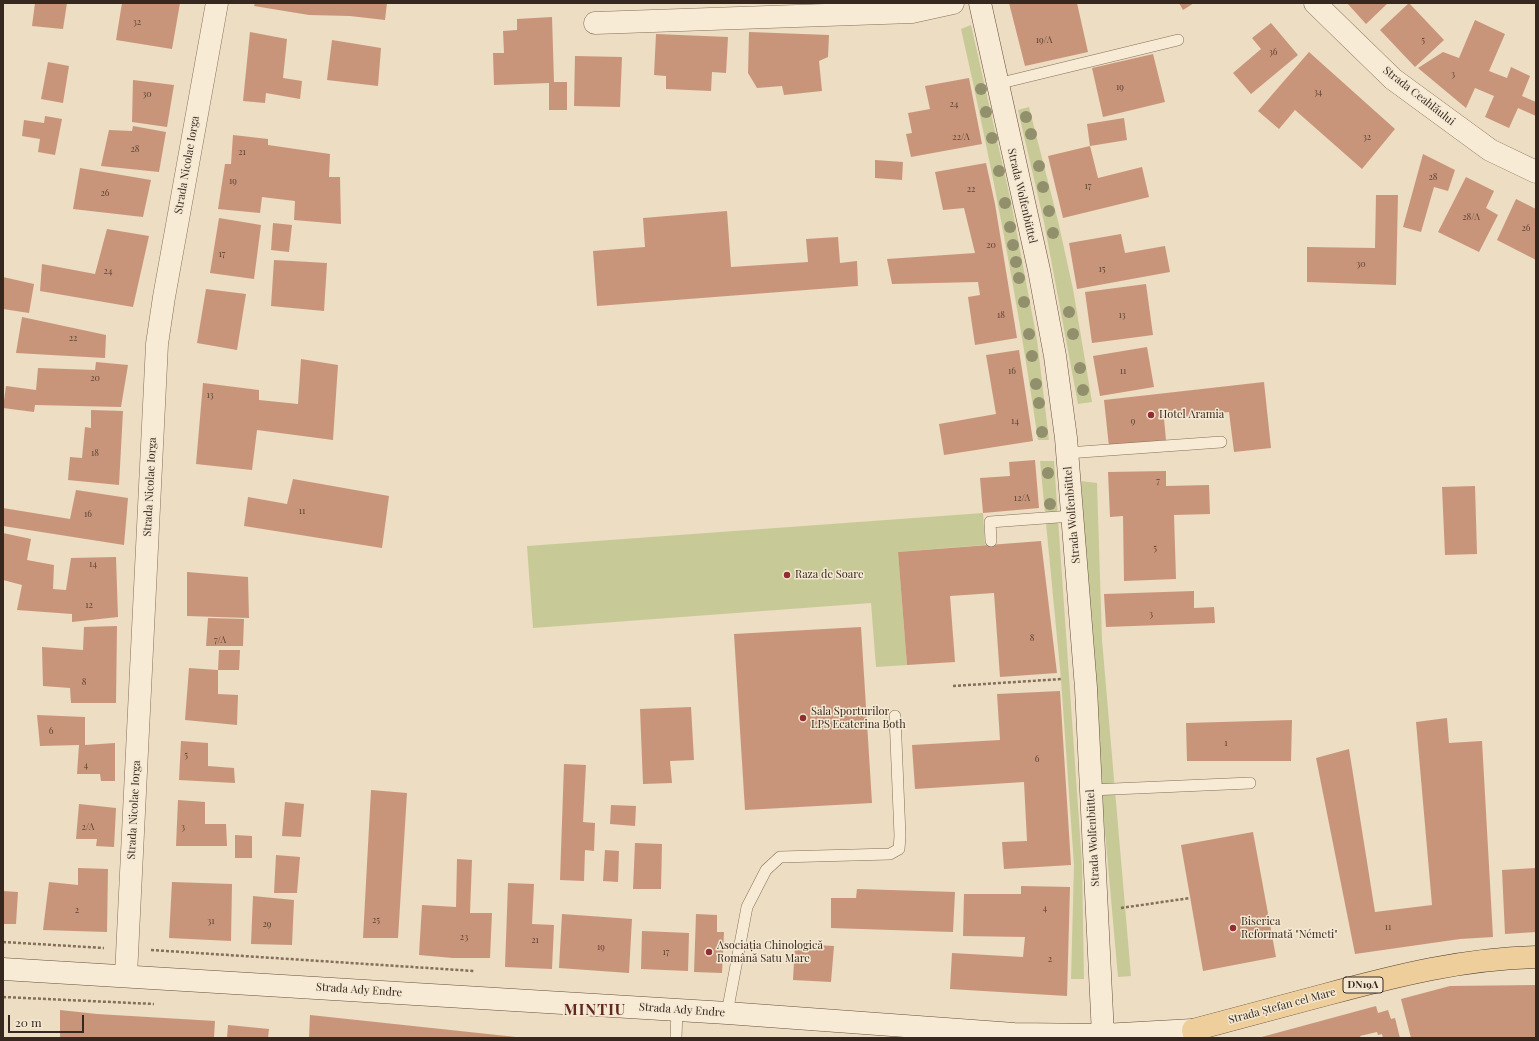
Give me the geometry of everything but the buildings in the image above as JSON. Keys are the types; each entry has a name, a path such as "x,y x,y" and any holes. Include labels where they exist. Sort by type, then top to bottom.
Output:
{"main road":[{"name":"Strada Nicolae Iorga","path":"126,975 157,344 169,267 217,3"},
{"path":"595,23 912,12 953,3"},
{"name":"Strada Wolfenbüttel","path":"980,3 1039,270 1054,350 1067,453 1085,678 1103,1035"},
{"name":"Strada Ceahlăului","path":"1315,3 1393,79 1490,150 1536,172"},
{"name":"Strada Ștefan cel Mare","path":"1194,1034 1409,972 1464,962 1502,958 1536,957"},
{"name":"Strada Ady Endre","path":"3,969 126,975 728,1013 1014,1034 1194,1034"}],"lane":[{"path":"997,84 1178,40"},
{"path":"1067,453 1221,442"},
{"path":"991,541 990,522 1072,516"},
{"path":"728,1013 747,907 766,870 780,856 890,854 899,849 900,836 895,716"},
{"path":"1091,790 1250,783"},
{"path":"676,1038 677,1010"}],"path":[{"path":"953,686 1085,678"},
{"path":"1097,911 1190,898"}],"green space":[{"path":"971,25 1011,202 1037,340 1049,440 1038,440 1004,234 961,29"},
{"path":"1029,107 1058,221 1073,289 1092,402 1078,404 1044,222 1018,110"},
{"path":"1040,461 1054,461 1082,864 1084,979 1071,979 1074,865 1061,679"},
{"path":"1081,481 1097,483 1102,640 1131,976 1118,977 1102,798"},
{"name":"Raza de Soare","path":"983,513 985,545 898,552 907,665 876,667 871,603 533,628 527,546"}],"place":[{"name":"Hotel Aramia","path":"1151,415"},
{"name":"Raza de Soare","path":"787,575"},
{"name":"Sala Sporturilor LPS Ecaterina Both","path":"803,718"},
{"name":"Biserica Reformată \"Németi\"","path":"1233,928"},
{"name":"Asociația Chinologică Română Satu Mare","path":"709,952"}],"district":[{"name":"MINTIU","path":"595,1010"}]}
